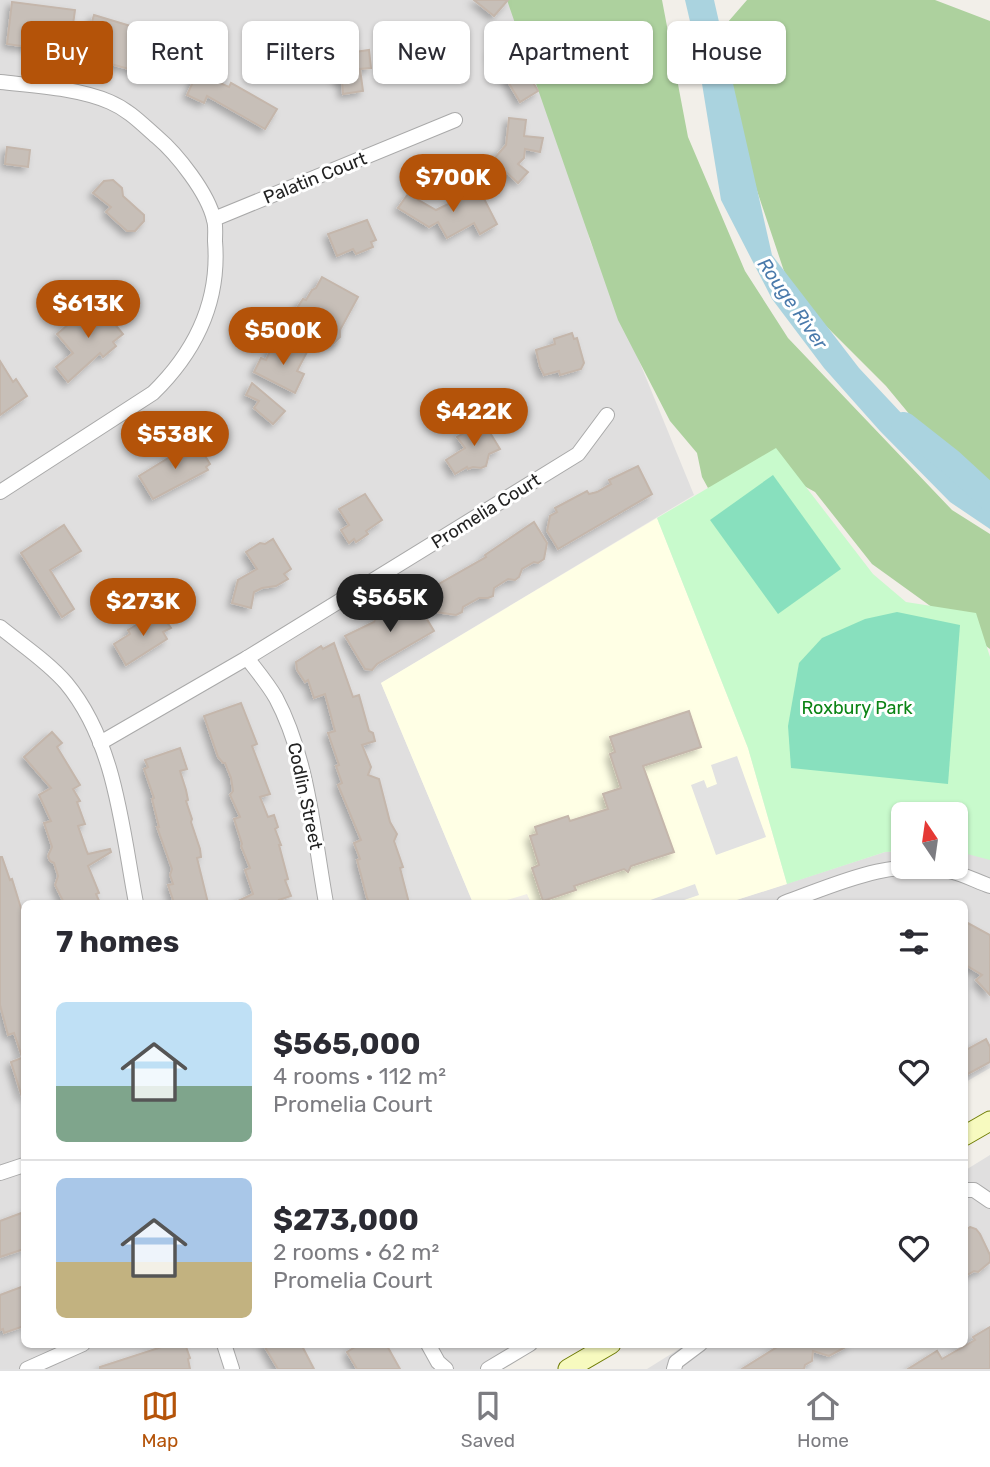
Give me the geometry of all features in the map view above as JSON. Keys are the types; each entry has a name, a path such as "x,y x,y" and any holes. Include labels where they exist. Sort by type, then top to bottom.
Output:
{"main road":[{"path":"968,1134 990,1121"},
{"path":"568,1369 604,1348"}],"street":[{"path":"0,82 88,94 132,114 171,149 186,167 214,219 217,265 211,306 173,374 153,393 0,492"},
{"name":"Palatin Court","path":"214,219 455,120"},
{"name":"Promelia Court","path":"100,743 247,658 578,454 607,415"},
{"path":"0,627 66,683 88,715 113,781 134,900"},
{"name":"Codlin Street","path":"247,658 275,696 290,729 304,783 325,900"},
{"path":"791,900 847,880 896,868 947,870 990,886"},
{"path":"0,1173 21,1167"},
{"path":"968,1190 974,1189 990,1201"},
{"path":"27,1369 74,1348"},
{"path":"225,1348 232,1369"},
{"path":"430,1348 438,1362 446,1369"},
{"path":"488,1369 523,1348"},
{"path":"674,1369 676,1362 695,1348"}],"shaded area":[{"path":"0,0 521,0 532,21 484,21 484,84 550,84 590,241 694,495 381,683 472,900 21,900 21,1348 515,1348 480,1369 0,1369"},
{"path":"657,518 748,748 787,884 736,900 530,900 527,894 507,900 472,900 381,683"},
{"path":"737,756 766,837 716,855 691,785 704,780 707,788 717,784 711,765"},
{"path":"891,852 891,879 968,879 968,852 990,859 990,1068 968,1081 968,900 736,900"},
{"path":"695,884 699,895 684,900 650,900"},
{"path":"990,1155 990,1369 647,1369 681,1348 968,1348 968,1169"}],"green space":[{"path":"507,0 662,0 667,26 667,84 678,84 688,137 745,271 788,338 952,510 990,534 990,649 872,564 815,492 768,466 708,488 702,477 697,453 670,421 618,320 536,84 653,84 653,21 514,21"},
{"path":"747,0 935,0 990,21 990,494 949,462 886,386 811,311 787,280 742,146 731,84 786,84 786,21 729,21"},
{"name":"Roxbury Park","path":"776,448 873,574 906,602 976,613 990,657 990,860 968,854 968,802 891,802 891,852 787,884 748,748 657,518"},
{"path":"773,475 841,569 778,614 710,520"},
{"path":"897,612 960,625 948,784 791,768 788,726 799,663 822,638 865,619"}],"water":[{"path":"685,0 714,0 719,21 690,21"},
{"path":"702,84 733,84 772,255 859,368 933,447 990,492 990,529 950,502 880,431 824,368 772,299 721,200"}],"building":[{"path":"474,0 508,0 494,16"},
{"path":"12,2 75,10 73,21 21,21 21,46 7,44"},
{"path":"94,15 127,25 127,68 113,65 113,21 92,21"},
{"path":"369,50 371,68 360,69 363,91 343,94 342,84 359,84 359,51"},
{"path":"231,83 277,109 265,129 207,96 204,103 187,95 192,84 222,84 229,87"},
{"path":"509,84 534,84 538,91 520,102"},
{"path":"509,118 526,120 524,136 543,138 540,152 525,149 524,158 518,164 528,172 518,183 493,160 506,145"},
{"path":"7,147 30,150 28,167 5,164"},
{"path":"113,180 122,188 123,196 144,215 144,221 135,231 127,231 106,212 111,207 93,193 104,181"},
{"path":"479,189 497,224 480,234 474,223 447,238 438,222 429,227 398,208 408,194 436,210"},
{"path":"367,220 376,240 371,242 373,247 356,254 353,249 337,256 328,234"},
{"path":"322,277 358,297 340,330 340,337 334,343 284,313 295,311 303,299 306,300 316,288"},
{"path":"96,301 123,334 113,342 116,346 103,357 100,353 68,382 56,367 73,353 57,334"},
{"path":"572,333 574,339 577,338 584,363 581,369 560,375 559,371 544,375 536,350 555,344 554,339"},
{"path":"290,344 307,352 297,371 304,374 295,393 254,372 261,358 266,360 272,347 285,353"},
{"path":"0,361 13,382 16,379 27,396 0,415"},
{"path":"252,383 285,411 273,424 254,408 259,401 246,395"},
{"path":"481,418 500,449 489,454 486,466 467,467 455,474 446,460 465,448 457,437 467,431 465,427"},
{"path":"196,441 210,464 206,467 208,470 153,499 139,476"},
{"path":"638,466 652,494 558,549 547,531 550,516 557,512 555,508 587,491 589,494 597,492 611,484 609,480"},
{"path":"365,494 382,520 366,531 368,534 349,543 341,530 349,525 339,509"},
{"path":"534,522 547,543 544,559 522,569 515,580 508,579 494,588 493,596 479,598 463,607 462,612 456,615 436,612 430,589 486,557 485,555"},
{"path":"64,525 81,551 50,570 74,609 62,617 21,553"},
{"path":"273,539 291,569 284,574 288,579 276,586 254,592 251,608 232,603 238,580 257,569 246,552"},
{"path":"413,596 434,631 377,664 372,670 365,669 345,636 374,622 376,617 401,606 400,603"},
{"path":"161,614 171,628 163,632 167,639 126,665 114,644 130,634 128,630 152,615 154,618"},
{"path":"334,643 353,697 359,695 369,731 373,733 375,741 362,745 371,767 368,775 379,779 390,822 397,834 394,841 403,867 400,868 408,900 367,898 357,860 360,859 354,843 361,840 338,785 342,783 336,766 339,765 328,733 335,731 325,694 314,698 308,680 305,682 297,670 296,662 321,646 323,649"},
{"path":"241,703 257,744 252,746 270,794 260,797 268,817 274,815 278,827 275,829 288,879 285,880 291,896 279,900 240,900 253,894 245,870 250,868 234,819 240,817 230,795 233,791 231,778 225,763 218,757 204,716"},
{"path":"689,711 701,747 643,766 674,852 631,866 628,872 624,869 574,886 576,890 543,900 532,868 539,865 530,836 537,834 535,827 568,816 570,821 608,809 603,794 621,788 610,754 615,752 610,737"},
{"path":"52,732 62,743 57,747 80,785 73,789 80,801 77,802 85,824 78,826 87,852 88,854 110,849 111,852 88,866 99,893 96,894 99,900 62,900 55,885 58,876 54,863 48,856 52,847 44,823 51,821 39,795 51,788 24,757"},
{"path":"180,748 187,769 180,771 200,849 201,857 197,858 207,900 173,900 168,885 173,884 170,875 172,869 157,827 154,798 144,769 148,767 145,760"},
{"path":"2,857 21,908 21,1054 14,1033 8,1035 0,1005"},
{"path":"968,923 990,935 990,995 976,980 982,975 968,966"},
{"path":"986,1039 990,1047 990,1062 968,1074 968,1049"},
{"path":"21,1058 21,1094 11,1062"},
{"path":"21,1213 21,1250 0,1257 0,1221"},
{"path":"968,1228 976,1229 980,1234 990,1255 990,1262 978,1272 968,1275"},
{"path":"21,1287 21,1327 4,1333 3,1329 0,1330 0,1295"},
{"path":"990,1327 990,1369 908,1369 937,1351 942,1359 961,1348 968,1348 968,1344 975,1340 973,1337"},
{"path":"159,1348 186,1348 190,1358 190,1369 100,1367"},
{"path":"265,1348 303,1348 314,1369 278,1369"},
{"path":"354,1348 388,1348 400,1369 357,1369 347,1352"},
{"path":"776,1348 844,1348 829,1356 813,1351 812,1361 805,1365 804,1369 742,1369"}],"waterway":[{"name":"Rouge River","path":"904,425 951,462 990,498"}]}
